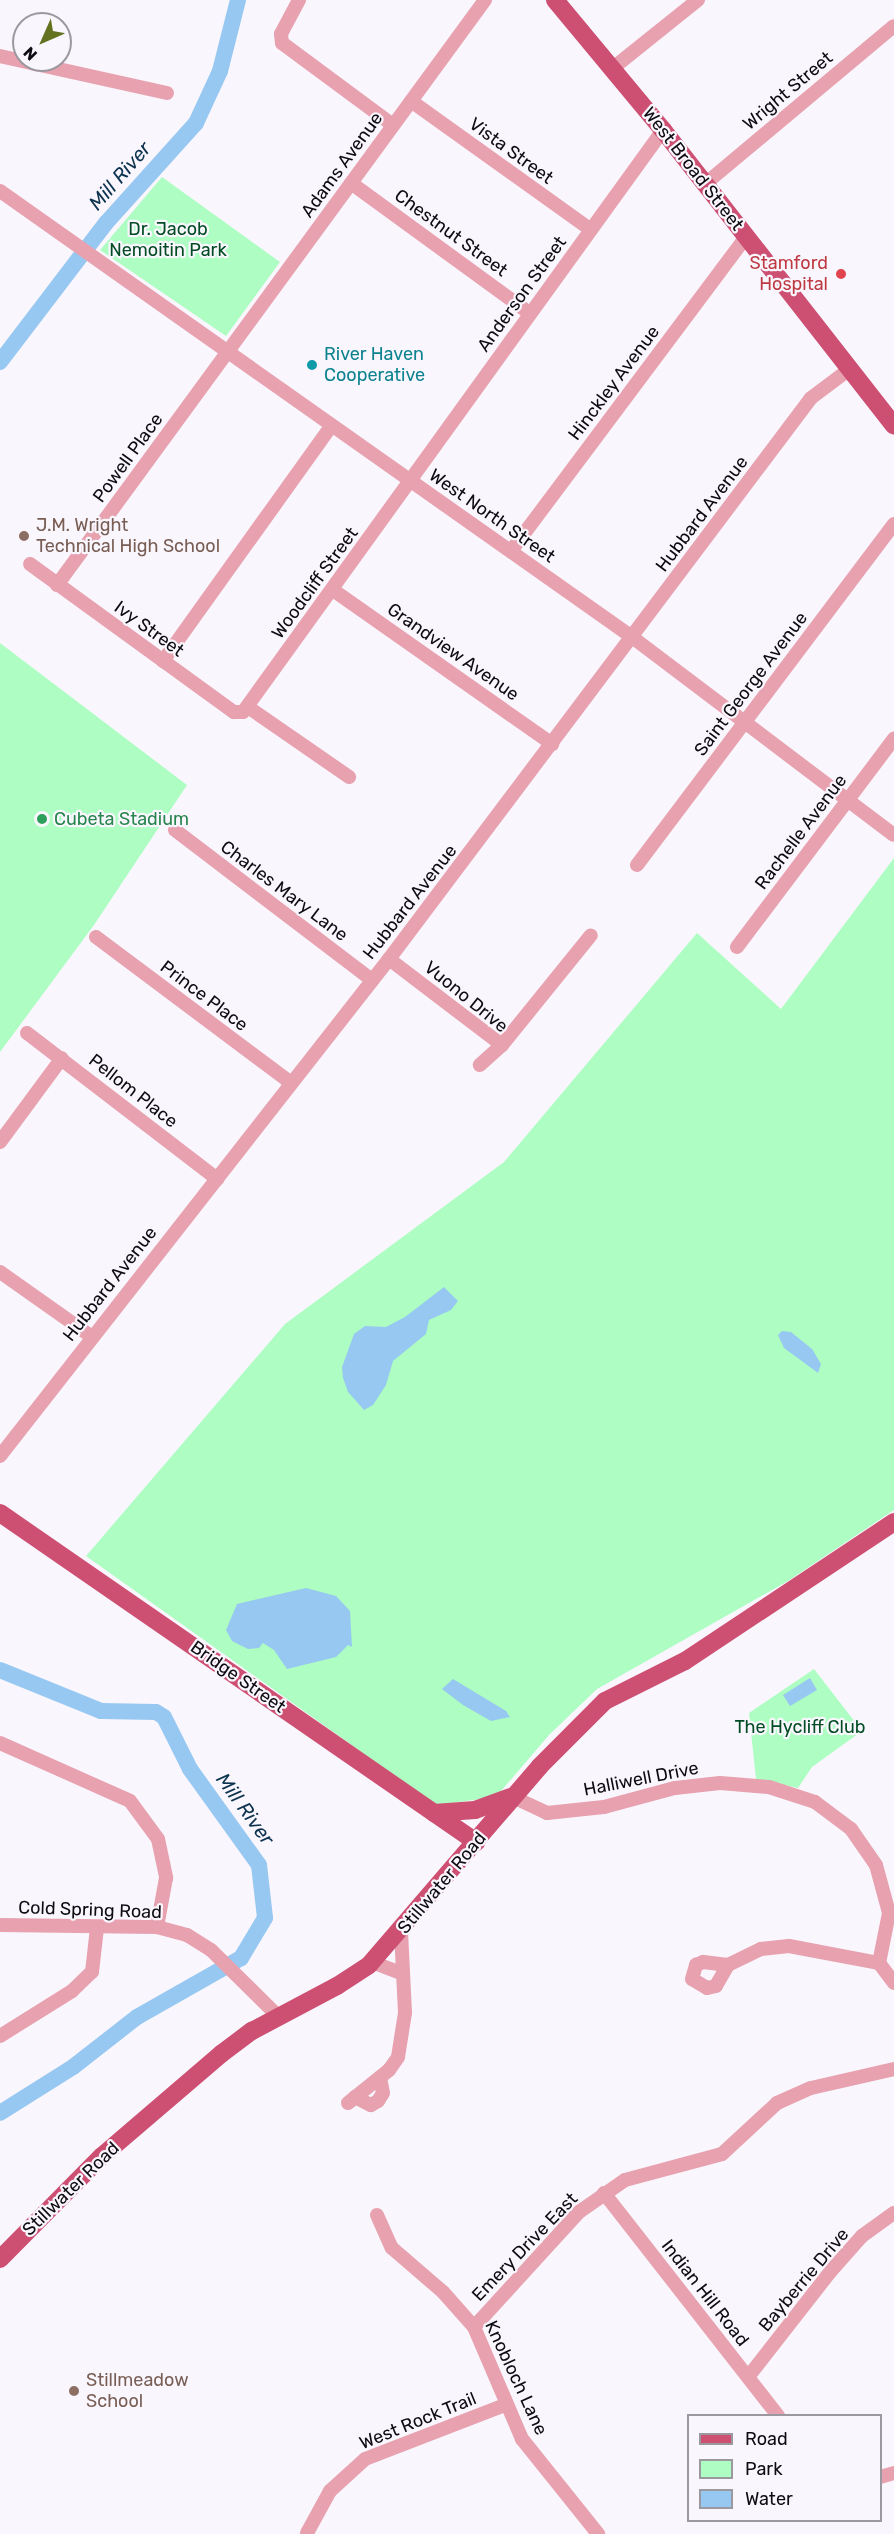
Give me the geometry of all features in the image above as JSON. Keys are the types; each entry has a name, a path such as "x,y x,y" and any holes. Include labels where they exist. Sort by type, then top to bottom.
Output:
{"main road":[{"name":"West Broad Street","path":"556,0 663,130 848,371 894,426"},
{"name":"Bridge Street","path":"0,1513 476,1842"},
{"name":"Stillwater Road","path":"0,2259 110,2149 220,2054 278,2016 337,1986 372,1962 401,1932 513,1797 579,1723 605,1701 686,1660 894,1522"},
{"path":"434,1813 475,1810 513,1797"}],"street":[{"path":"299,0 280,40 393,125"},
{"name":"Adams Avenue","path":"229,352 485,0"},
{"path":"613,68 698,0"},
{"name":"Wright Street","path":"705,183 894,26"},
{"path":"0,56 167,93"},
{"name":"Vista Street","path":"411,101 591,230"},
{"name":"Anderson Street","path":"411,480 529,313 663,130"},
{"name":"Chestnut Street","path":"351,183 529,313"},
{"name":"West North Street","path":"0,192 632,637 894,835"},
{"name":"Hinckley Avenue","path":"511,551 746,237"},
{"name":"Powell Place","path":"57,585 229,352"},
{"name":"Hubbard Avenue","path":"0,1456 389,959 810,398 848,371"},
{"path":"163,661 331,426"},
{"name":"Woodcliff Street","path":"248,707 411,480"},
{"name":"Saint George Avenue","path":"637,865 894,524"},
{"name":"Ivy Street","path":"30,564 234,712 248,707"},
{"name":"Grandview Avenue","path":"333,590 552,744"},
{"path":"248,707 349,777"},
{"name":"Rachelle Avenue","path":"737,947 894,738"},
{"name":"Charles Mary Lane","path":"175,830 372,980"},
{"path":"502,1045 591,936"},
{"name":"Prince Place","path":"96,938 291,1083"},
{"name":"Vuono Drive","path":"389,959 502,1045 480,1065"},
{"name":"Pellom Place","path":"27,1033 217,1179"},
{"path":"0,1142 62,1058"},
{"path":"0,1272 92,1337"},
{"path":"0,1743 130,1801 158,1839 166,1878 157,1927"},
{"name":"Halliwell Drive","path":"513,1797 548,1813 604,1807 675,1788 720,1783 769,1787 815,1802 850,1829 876,1865 892,1912 879,1963"},
{"name":"Cold Spring Road","path":"0,1925 157,1927 187,1935 211,1950 278,2016"},
{"path":"0,2036 72,1991 92,1972 97,1928"},
{"path":"352,2100 380,2077 398,2057 405,2013 400,1973 404,1946 401,1932"},
{"path":"728,1965 761,1949 789,1946 879,1963 894,1983"},
{"path":"372,1962 400,1973"},
{"name":"Emery Drive East","path":"474,2327 579,2212 625,2180 722,2154 777,2103 811,2088 894,2069"},
{"name":"Indian Hill Road","path":"604,2193 777,2414"},
{"name":"Bayberrie Drive","path":"748,2377 830,2272 862,2236 894,2214"},
{"name":"Knobloch Lane","path":"377,2215 392,2248 443,2292 474,2327 505,2405 522,2439 544,2471 598,2534"},
{"name":"West Rock Trail","path":"307,2533 330,2491 365,2459 505,2405"}],"green space":[{"name":"Dr. Jacob Nemoitin Park","path":"162,177 280,262 226,336 100,250"},
{"path":"0,643 187,785 94,925 0,1052"},
{"path":"894,858 894,1510 788,1581 597,1689 549,1735 496,1797 436,1805 86,1556 285,1324 504,1162 697,933 781,1009"},
{"name":"The Hycliff Club","path":"814,1669 862,1731 812,1767 798,1788 756,1779 749,1713"}],"water":[{"path":"444,1287 458,1301 451,1310 429,1320 426,1334 393,1361 386,1385 373,1405 364,1410 348,1392 343,1378 342,1367 354,1334 365,1326 386,1327 405,1317"},
{"path":"782,1331 791,1332 812,1349 821,1364 818,1373 784,1348 778,1335"},
{"path":"306,1588 336,1596 350,1611 352,1647 348,1645 336,1657 287,1669 274,1650 263,1643 259,1648 248,1649 232,1641 226,1630 237,1604"},
{"path":"810,1678 817,1690 790,1706 783,1695"},
{"path":"453,1679 506,1711 510,1717 491,1721 463,1705 442,1689"}],"waterway":[{"name":"Mill River","path":"0,362 106,223 196,123 220,71 238,0"},
{"name":"Mill River","path":"0,1670 101,1711 156,1712 164,1717 190,1769 259,1865 265,1918 241,1958 137,2017 73,2067 0,2113"}],"place":[{"name":"Stamford Hospital","path":"841,274"},
{"name":"River Haven Cooperative","path":"312,365"},
{"name":"J.M. Wright Technical High School","path":"24,536"},
{"name":"Cubeta Stadium","path":"42,819"},
{"name":"Stillmeadow School","path":"74,2391"}]}
